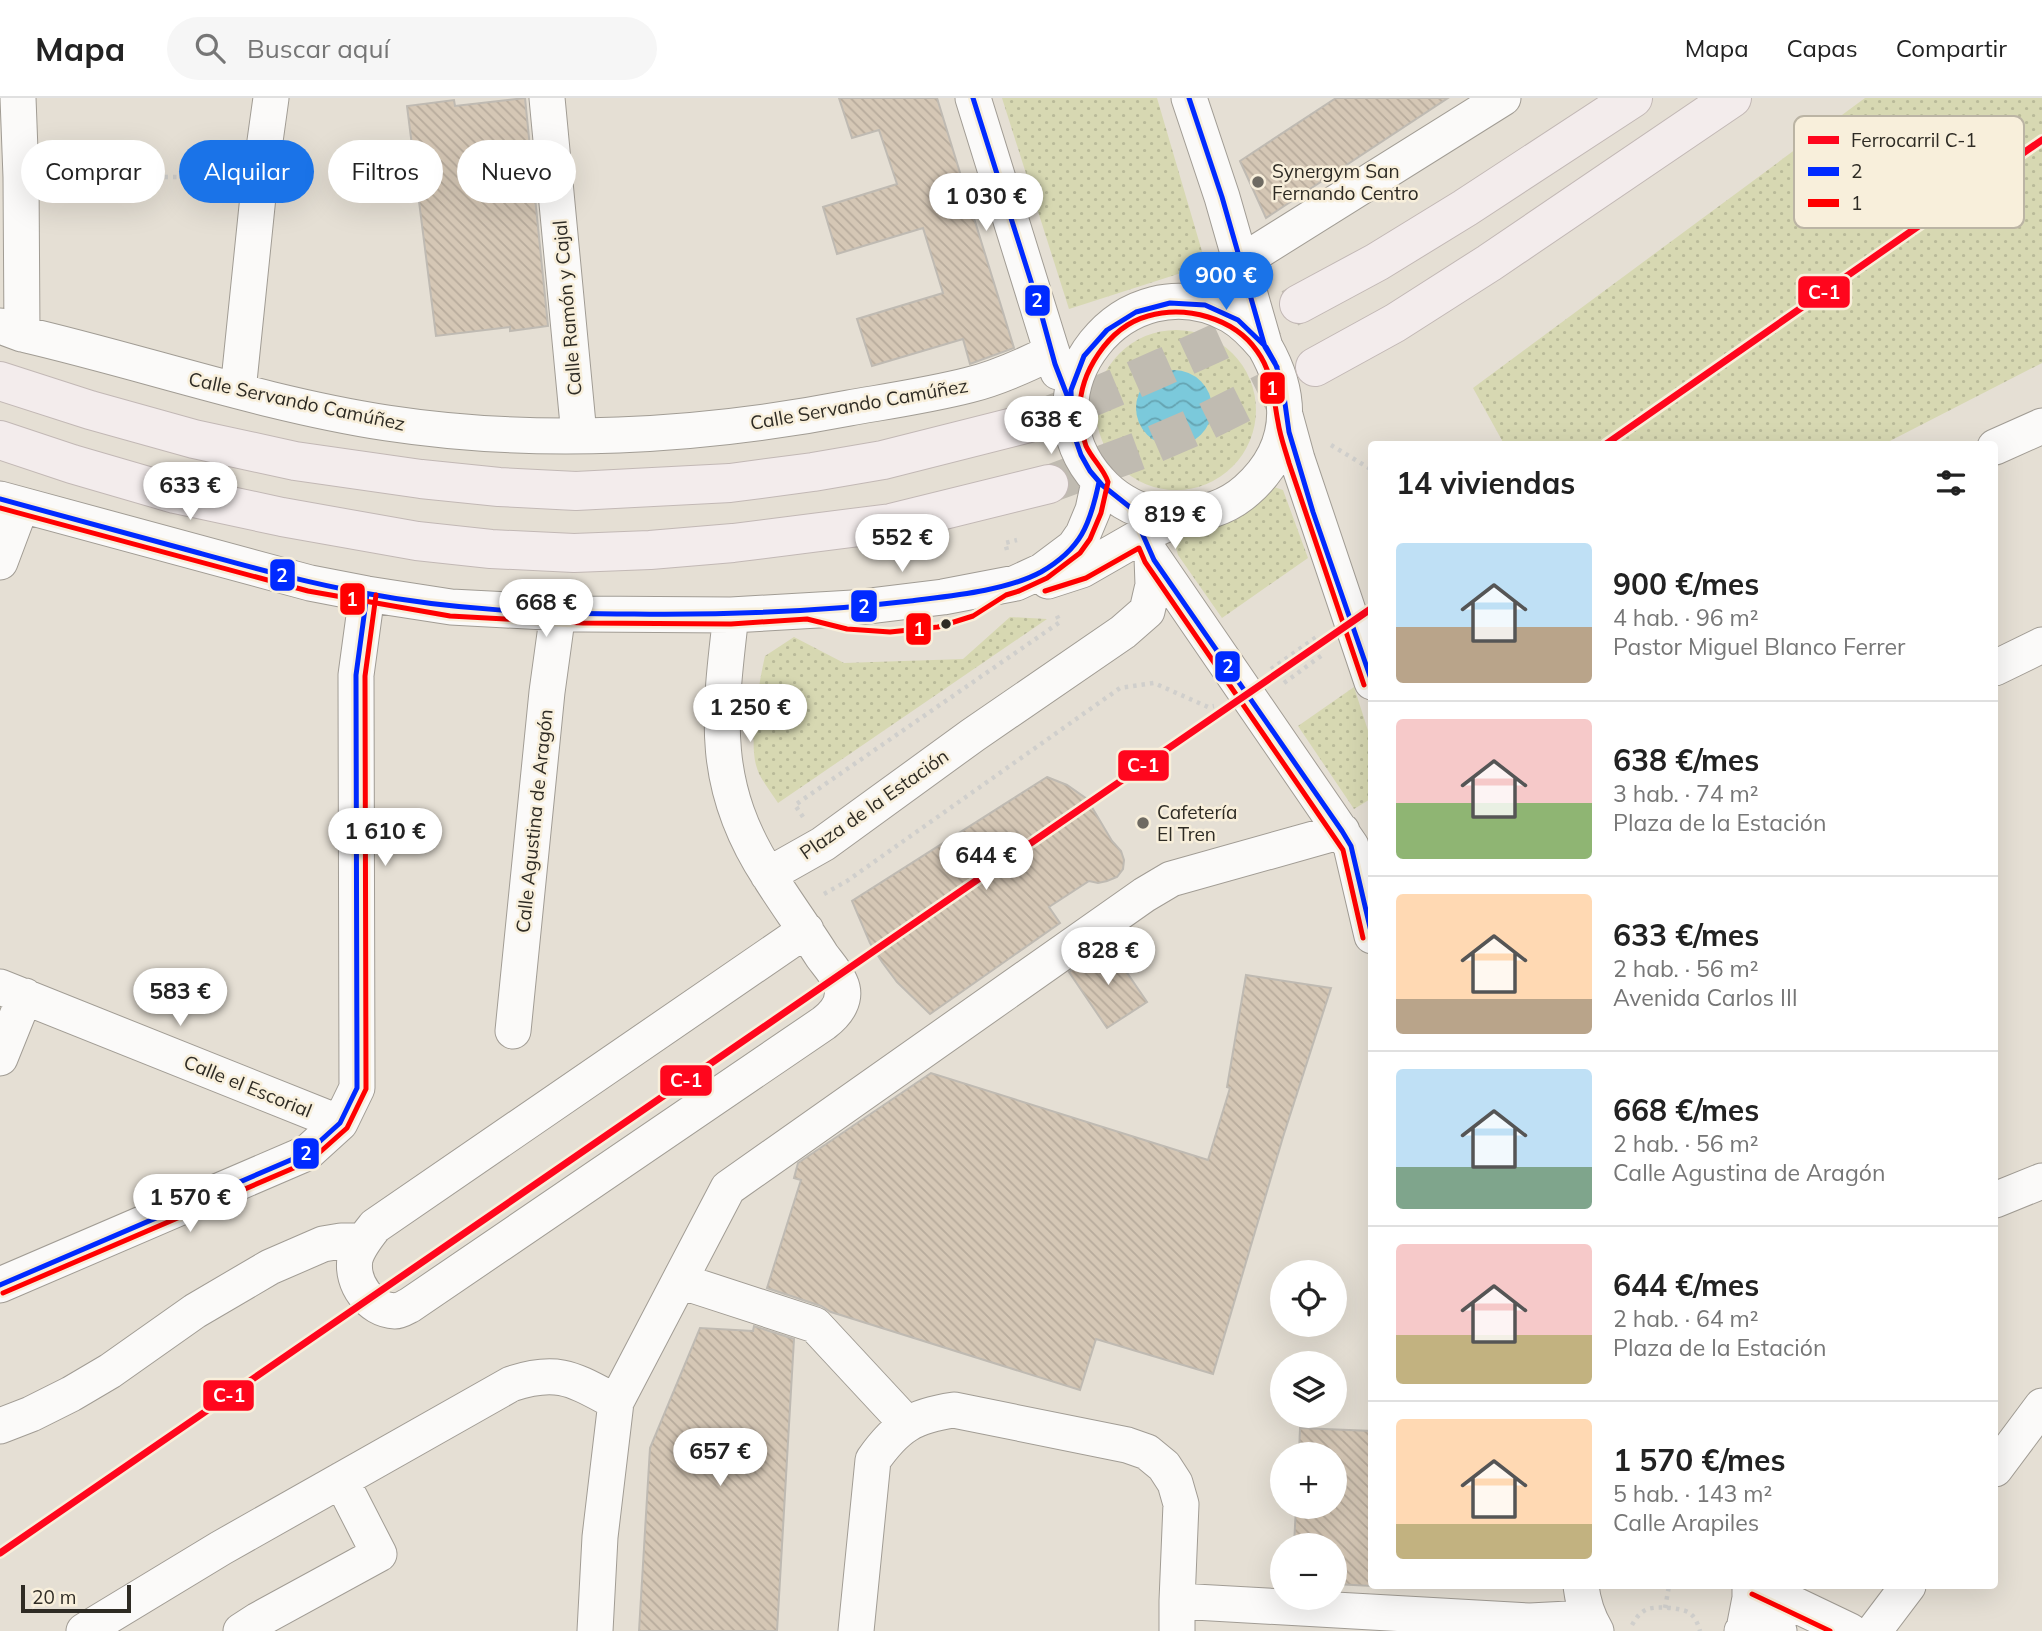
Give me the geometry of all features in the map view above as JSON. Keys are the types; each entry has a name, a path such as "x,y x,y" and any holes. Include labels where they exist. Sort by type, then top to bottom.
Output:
{"highway":[{"path":"1299,304 1377,262 1454,215 1633,98"},
{"path":"1315,367 1395,323 1489,263 1732,98"},
{"path":"0,382 194,439 295,461 421,479 576,491 730,483 813,472 883,460 1029,423"},
{"path":"0,440 175,494 295,520 417,541 491,549 574,553 733,543 891,523 1049,484"}],"street":[{"path":"11,330 21,177 18,98"},
{"path":"265,140 271,98"},
{"name":"Calle Ramón y Cajal","path":"547,98 579,435"},
{"path":"973,98 1070,403"},
{"path":"1189,98 1222,197 1265,347"},
{"path":"1241,262 1503,98"},
{"path":"238,391 257,203"},
{"path":"1368,671 1297,459 1285,415 1277,368 1265,347 1250,329 1230,315 1208,306 1184,302 1160,304 1137,310 1116,322 1098,338 1084,358 1074,380 1070,403 1078,450 1090,471 1141,532 1255,704 1355,838 1368,913"},
{"name":"Calle Servando Camúñez","path":"11,330 238,391 384,422 446,431 579,435 705,430 803,417 969,385 1023,367 1052,352"},
{"path":"1009,585 1034,585 1082,570 1141,532 1147,512 1184,516 1219,508 1239,497 1258,481 1272,461 1281,439 1285,415"},
{"path":"1998,446 2042,426"},
{"path":"0,562 11,502 310,583 451,607 583,614 731,615 808,610 848,620 890,623 936,618 971,608 1009,585 1042,571 1074,547 1083,534 1093,510 1099,482"},
{"name":"Plaza de la Estación","path":"768,875 823,844 973,735 1123,632 1147,611 1153,585 1141,532"},
{"path":"0,1285 307,1153 340,1123 357,1088 356,676 367,594"},
{"name":"Calle Agustina de Aragón","path":"513,1031 547,692 558,612"},
{"path":"731,615 723,681 722,751 726,774 742,829 768,875 806,930 841,983 843,991 839,1008 824,1023 411,1306 396,1311 382,1308 369,1300 360,1288 355,1273 355,1258 363,1241 375,1226 806,930"},
{"path":"1998,667 2042,645"},
{"path":"595,1631 600,1536 616,1402 728,1188 1144,894 1171,879 1355,838"},
{"path":"0,1058 12,991"},
{"name":"Calle el Escorial","path":"12,991 340,1123"},
{"path":"1998,1199 2042,1181"},
{"path":"0,1426 71,1394 110,1371 195,1311 270,1268 323,1244 363,1241"},
{"path":"680,1280 815,1325 906,1424"},
{"path":"84,1631 221,1548 511,1384 532,1377 555,1376 576,1381 616,1402"},
{"path":"1998,1465 2042,1406"},
{"path":"856,1631 873,1460 887,1440 906,1424 929,1414 954,1410 1127,1445 1147,1452 1164,1466 1175,1483 1181,1504 1177,1616 1530,1621 1586,1616"},
{"path":"241,1631 379,1554 341,1480"},
{"path":"1742,1631 1752,1589"},
{"path":"1754,1589 1779,1631"},
{"path":"1759,1589 1850,1631"},
{"path":"1874,1631 1906,1589"}],"path":[{"path":"847,881 795,805 1059,622 1053,609 1023,608 1009,585 1005,543 1017,540"},
{"path":"1255,704 1335,645 1356,638"},
{"path":"1665,1608 1668,1589"},
{"path":"1632,1631 1639,1615 1649,1609 1665,1608 1688,1612 1696,1620 1700,1631"}],"green space":[{"path":"1002,98 1157,98 1206,265 1069,309"},
{"path":"1865,98 2042,98 2042,363 1890,441 1502,441 1473,388 1794,151 1794,228 2024,228 2024,116 1841,116"},
{"path":"1176,330 1207,336 1233,353 1250,379 1256,410 1250,441 1233,467 1207,484 1176,490 1145,484 1119,467 1102,441 1096,410 1102,379 1119,353 1145,336"},
{"path":"1274,487 1283,490 1308,558 1222,618 1178,555 1175,544 1184,537 1234,515"},
{"path":"1010,617 1047,619 778,803 760,775 754,754 756,711 765,656 794,637 844,663 963,659"},
{"path":"1354,687 1368,731 1368,800 1354,809 1298,726"}],"water":[{"path":"1174,370 1188,373 1201,381 1209,394 1212,408 1209,422 1201,435 1188,443 1174,446 1160,443 1147,435 1139,422 1136,408 1139,394 1147,381 1160,373"}],"building":[{"path":"525,98 529,140 457,140 457,203 536,203 548,326 510,331 510,327 436,336 419,203 443,203 443,140 411,140 407,106 454,100 455,106"},
{"path":"839,98 937,98 1014,348 970,364 963,339 872,366 857,319 943,293 923,228 837,254 823,207 897,184 879,130 852,138"},
{"path":"1336,98 1448,98 1266,218 1240,161"},
{"path":"1047,777 1067,785 1087,799 1121,851 1123,869 1117,877 1107,881 1089,881 1049,907 1060,923 930,1014 897,982 882,962 870,943 852,901"},
{"path":"1108,945 1147,1002 1107,1028 1069,972"},
{"path":"1246,975 1331,988 1283,1137 1213,1374 1096,1339 1080,1390 831,1312 821,1306 767,1288 801,1180 794,1178 798,1163 931,1073 1208,1160 1230,1088 1227,1087"},
{"path":"754,1326 794,1339 777,1631 639,1631 650,1448 700,1328 753,1331"},
{"path":"1300,1428 1368,1431 1368,1586 1347,1585 1347,1533 1295,1533 1295,1519 1347,1519 1347,1442 1299,1442"}],"tunnel":[{"path":"1029,423 1165,366 1299,304"},
{"path":"1049,484 1141,450 1201,424 1310,370"}],"rail line":[{"name":"C-1","path":"2024,153 2042,140"},
{"name":"C-1","path":"1610,441 1916,228"},
{"name":"C-1","path":"0,1553 1368,611"}],"transit line":[{"name":"2","path":"973,98 1055,364 1070,403"},
{"name":"2","path":"1189,98 1222,197 1265,347 1277,367"},
{"name":"2","path":"1368,670 1313,512 1289,432 1282,382 1266,347 1238,320 1205,305 1170,303 1136,312 1107,330 1084,356 1071,390 1072,429 1081,455 1102,485 1131,508 1154,560 1342,831 1351,846 1368,919"},
{"name":"1","path":"0,508 308,591 450,616 583,623 731,624 807,619 847,629 890,632 938,627 973,616 1006,595 1047,578 1080,553 1090,539 1101,513 1108,482 1086,446 1081,426 1081,399 1090,368 1108,341 1120,330 1148,316 1178,312 1208,317 1236,330 1262,359 1272,385 1280,432 1289,463 1364,685"},
{"name":"2","path":"0,499 281,575 397,599 532,612 703,614 876,605 959,595 1011,584 1041,572 1075,545 1092,511 1099,482"},
{"name":"1","path":"1045,591 1086,578 1139,548 1145,562 1343,850 1363,938"},
{"name":"2","path":"0,1285 307,1153 340,1123 357,1088 356,675 367,594"},
{"name":"1","path":"3,1293 310,1161 347,1128 366,1089 365,676 376,595"},
{"name":"1","path":"1752,1594 1830,1631"}],"place":[{"name":"Synergym San Fernando Centro","path":"1258,182"},
{"name":"Cafetería El Tren","path":"1143,823"}]}
